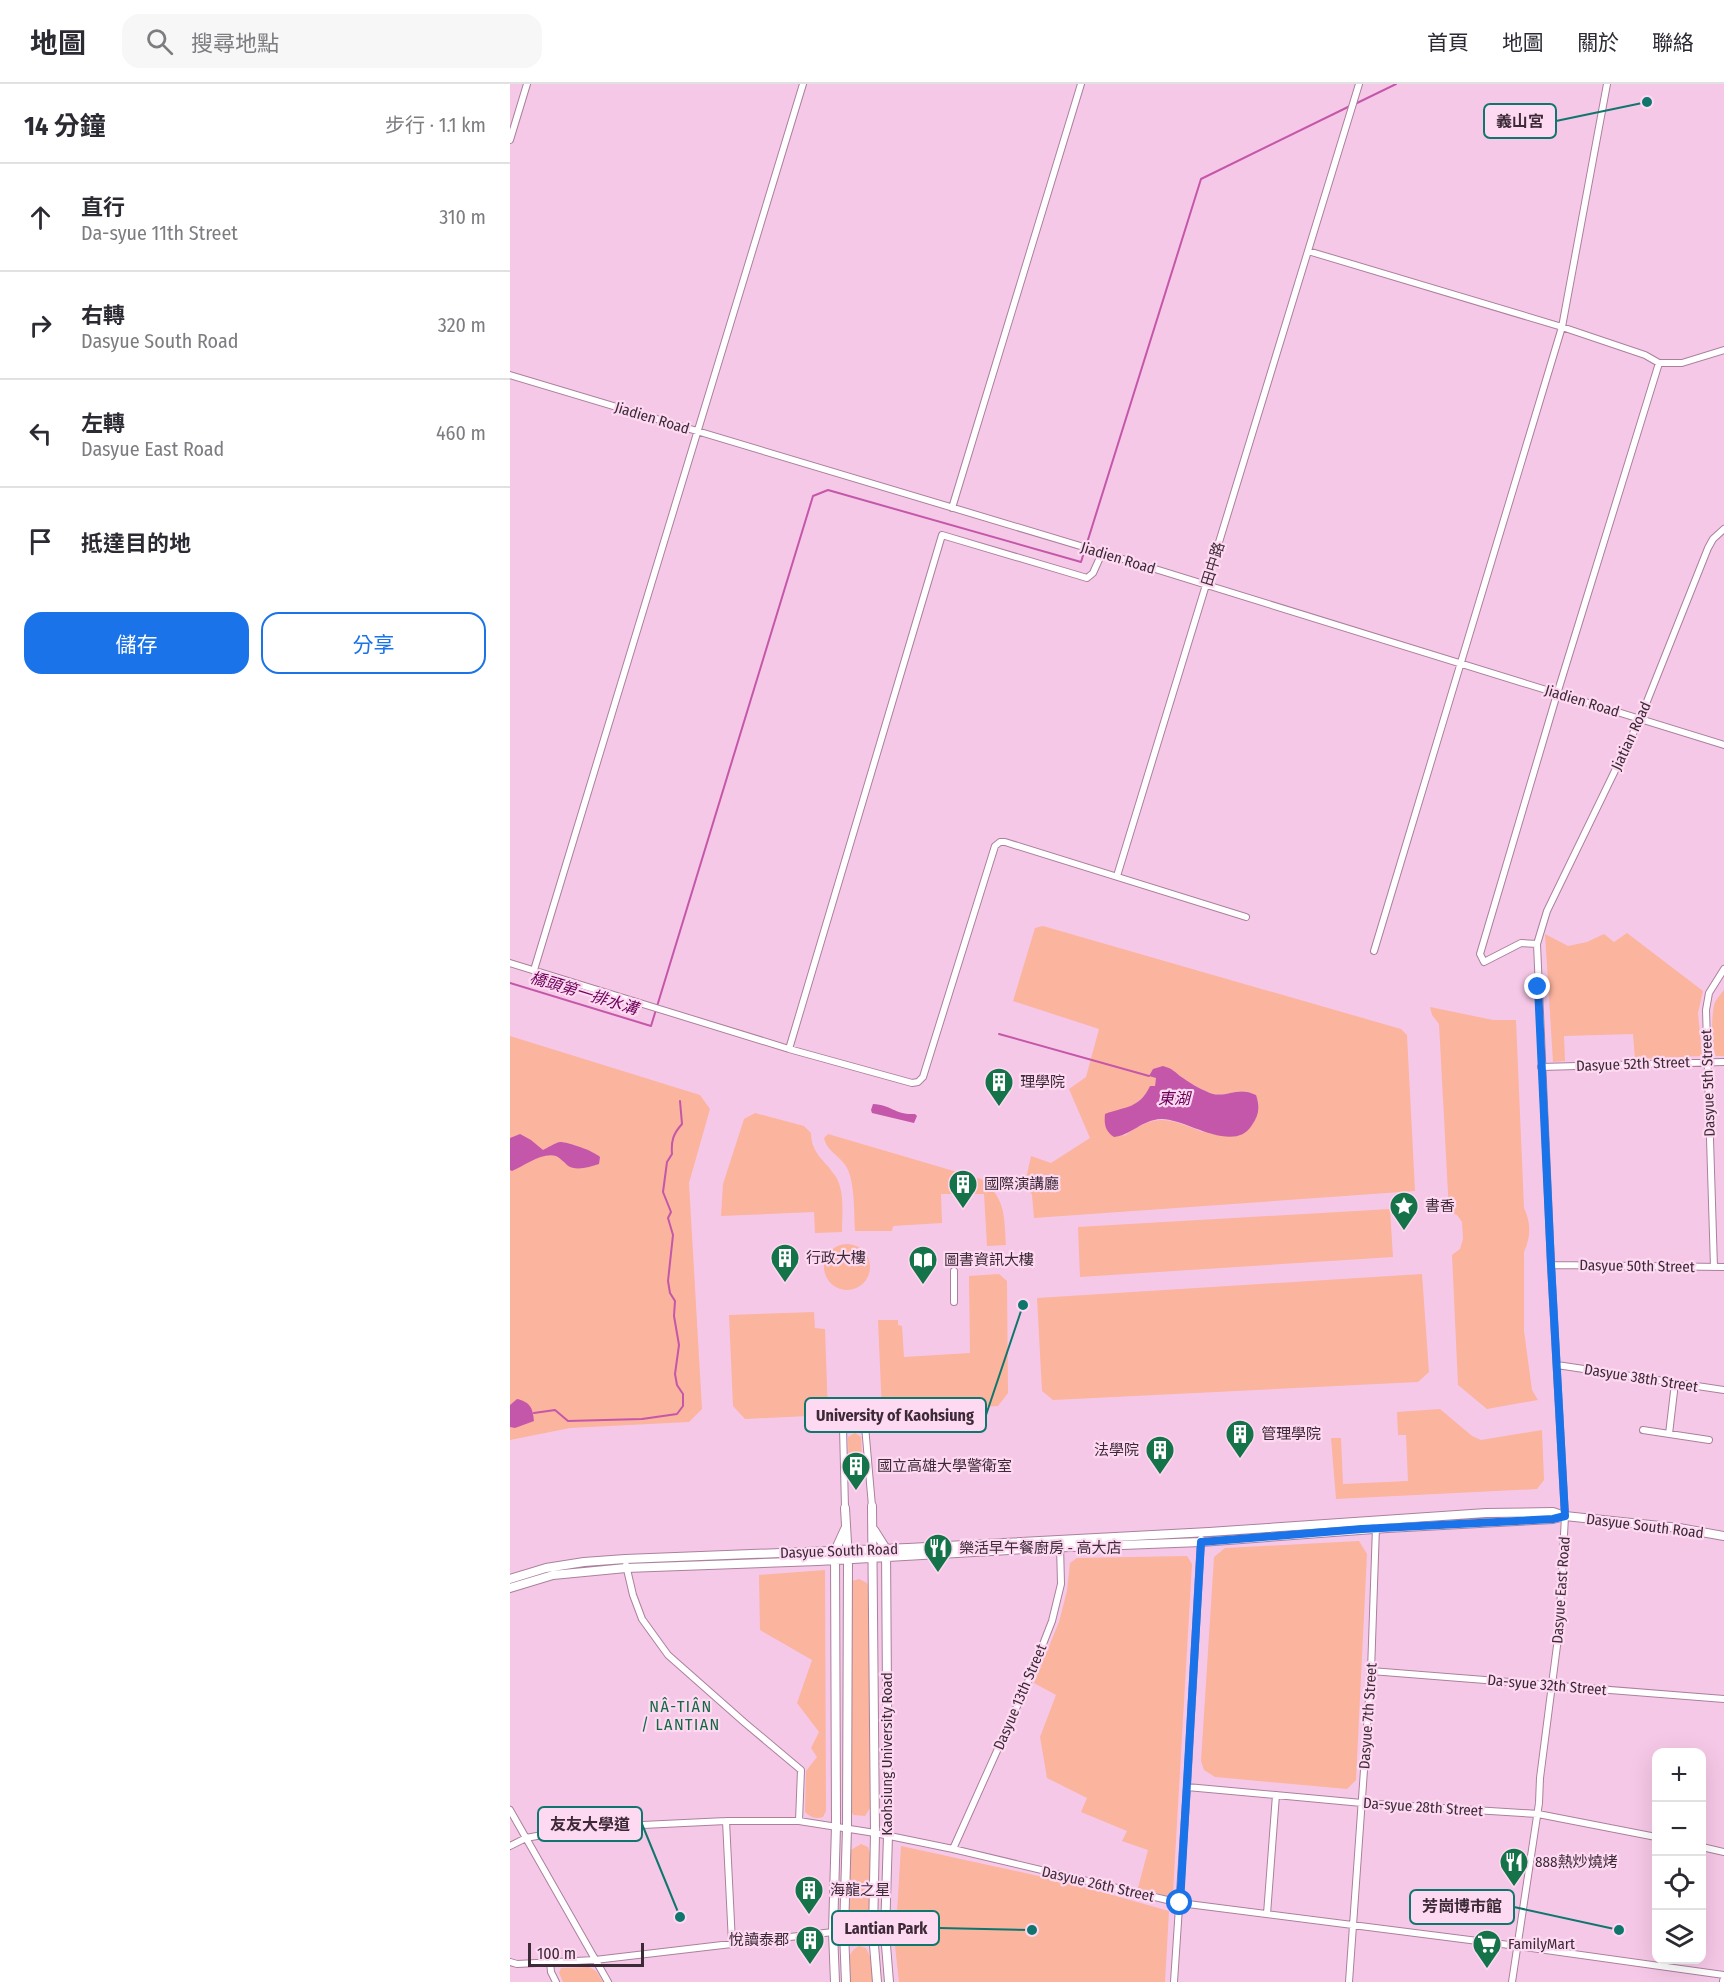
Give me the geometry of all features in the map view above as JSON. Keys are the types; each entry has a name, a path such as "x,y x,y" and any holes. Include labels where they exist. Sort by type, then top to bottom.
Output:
{"street":[{"path":"510,140 527,84"},
{"path":"534,970 803,84"},
{"path":"952,508 1081,84"},
{"path":"1374,951 1562,327 1607,84"},
{"name":"田中路","path":"1118,876 1358,86"},
{"path":"1308,251 1562,327 1645,355 1659,363 1682,363 1724,350"},
{"path":"1537,944 1521,943 1484,962 1480,958 1557,694 1659,363"},
{"name":"Jiadien Road","path":"510,375 1100,552 1724,745"},
{"name":"Jiatian Road","path":"1537,944 1548,910 1640,719 1708,548 1713,539 1724,529"},
{"path":"789,1049 942,535 1087,578 1093,573 1100,552"},
{"path":"510,963 789,1049 912,1083 918,1082 923,1077 995,846 1000,842 1118,876 1246,917"},
{"name":"Dasyue East Road","path":"1512,1982 1538,1814 1540,1778 1553,1685 1559,1630 1565,1516 1541,1067 1537,944"},
{"name":"Dasyue 5th Street","path":"1714,1267 1706,1010 1708,993 1722,973"},
{"name":"Dasyue 52th Street","path":"1541,1067 1724,1062"},
{"name":"Dasyue 50th Street","path":"1551,1264 1724,1267"},
{"path":"954,1270 954,1302"},
{"name":"Dasyue 38th Street","path":"1557,1365 1724,1390"},
{"path":"1668,1434 1675,1383"},
{"path":"865,1426 872,1506"},
{"path":"843,1427 844,1508 848,1555 847,1828 844,1932 846,1982"},
{"path":"1643,1430 1709,1440"},
{"name":"Kaohsiung University Road","path":"872,1506 875,1833 873,1932 877,1982"},
{"name":"Dasyue South Road","path":"1060,1543 1201,1542 1497,1513 1553,1512 1565,1516 1679,1528 1724,1536"},
{"name":"Dasyue South Road","path":"510,1579 546,1568 584,1562 626,1563 835,1556 1201,1532 1376,1524"},
{"name":"Dasyue 7th Street","path":"1349,1982 1371,1671 1376,1524"},
{"path":"835,1982 833,1932 836,1826 835,1556 845,1529"},
{"path":"873,1529 886,1553"},
{"path":"1174,1982 1188,1787 1201,1532"},
{"name":"Dasyue 13th Street","path":"952,1849 1031,1675 1052,1621 1061,1584 1060,1543"},
{"name":"Kaohsiung University Road","path":"886,1553 888,1835 885,1933 889,1982"},
{"path":"626,1563 633,1595 642,1619 668,1654 801,1770 799,1821"},
{"name":"Dasyue South Road","path":"510,1588 553,1575 626,1563"},
{"name":"Da-syue 32th Street","path":"1371,1671 1724,1699"},
{"name":"Da-syue 28th Street","path":"1188,1787 1362,1803 1538,1814 1652,1836"},
{"path":"1267,1914 1276,1795"},
{"path":"510,1810 608,1982"},
{"path":"726,1821 732,1943"},
{"name":"Dasyue 26th Street","path":"510,1846 526,1839 580,1828 726,1821 799,1821 888,1835 1180,1903 1724,1975"},
{"path":"1706,1848 1724,1852"},
{"path":"510,1962 595,1960 833,1932 885,1933"},
{"path":"550,1962 551,1972 556,1982"}],"shaded area":[{"path":"1043,926 1401,1029 1407,1035 1415,1191 1034,1218 1032,1195 1025,1183 1031,1156 1051,1163 1090,1138 1069,1089 1086,1077 1099,1029 1013,1001 1035,928","holes":["1179,1075 1201,1089 1214,1094 1244,1091 1256,1095 1203,1132 1163,1120 1145,1123 1124,1136 1113,1112 1139,1101 1150,1086 1155,1086 1156,1078"]},
{"path":"1627,933 1703,991 1698,1013 1702,1056 1635,1059 1633,1034 1564,1036 1565,1061 1553,1062 1545,934 1568,946 1587,942 1604,934 1614,942"},
{"path":"1724,990 1724,1056 1716,1056 1712,1037 1713,1014 1715,1002"},
{"path":"1430,1007 1493,1020 1516,1020 1524,1208 1529,1230 1524,1252 1524,1331 1532,1390 1538,1400 1487,1409 1458,1385 1452,1255 1460,1249 1463,1239 1462,1222 1457,1215 1449,1212 1439,1024 1432,1015"},
{"path":"510,1036 700,1095 710,1109 689,1183 702,1409 689,1422 570,1428 510,1440"},
{"path":"755,1113 804,1126 811,1133 816,1152 839,1183 842,1232 815,1233 814,1212 721,1216 723,1184 744,1119"},
{"path":"828,1134 981,1179 995,1193 1002,1208 1006,1245 987,1246 984,1194 941,1194 942,1223 893,1226 892,1231 855,1231 854,1199 850,1174 826,1143 824,1138"},
{"path":"1390,1209 1393,1257 1080,1277 1078,1227"},
{"path":"847,1244 863,1251 870,1267 863,1283 847,1290 831,1283 824,1267 831,1251"},
{"path":"999,1274 1007,1281 1008,1393 998,1406 882,1413 878,1320 898,1320 898,1325 902,1326 904,1357 970,1353 969,1276"},
{"path":"1422,1274 1429,1372 1418,1382 1053,1400 1042,1391 1037,1298"},
{"path":"814,1312 815,1328 825,1329 828,1415 745,1419 733,1406 729,1315"},
{"path":"1440,1409 1472,1436 1481,1440 1542,1430 1544,1480 1537,1489 1336,1499 1331,1438 1341,1438 1343,1484 1408,1481 1406,1435 1398,1435 1397,1412"},
{"path":"855,1433 861,1437 863,1480 849,1480 848,1437"},
{"path":"1359,1541 1367,1554 1356,1780 1347,1789 1215,1777 1204,1770 1201,1761 1214,1557 1225,1548"},
{"path":"1187,1556 1192,1564 1173,1892 1168,1896 1138,1888 1148,1850 1122,1841 1127,1831 1081,1812 1087,1798 1047,1778 1040,1737 1056,1695 1034,1683 1059,1622 1067,1591 1070,1563 1077,1558"},
{"path":"825,1570 826,1811 823,1817 816,1818 805,1812 806,1771 817,1757 811,1748 819,1732 797,1703 812,1660 760,1630 759,1575"},
{"path":"859,1579 867,1583 869,1589 870,1808 865,1816 854,1815 851,1812 850,1586 852,1581"},
{"path":"861,1844 868,1847 870,1854 869,1909 866,1918 858,1923 850,1919 849,1910 851,1850"},
{"path":"901,1846 1066,1882 1169,1911 1165,1982 899,1982 895,1946"},
{"path":"859,1946 866,1948 872,1961 873,1982 849,1982 850,1957"},
{"path":"589,1967 596,1971 603,1982 563,1982 559,1973 561,1968"}],"water":[{"name":"東湖","path":"1163,1066 1213,1094 1244,1091 1256,1095 1258,1111 1252,1125 1244,1133 1234,1137 1209,1133 1171,1120 1161,1119 1148,1122 1114,1137 1106,1127 1105,1114 1131,1106 1141,1099 1150,1086 1155,1086 1156,1078 1149,1076 1153,1069"},
{"path":"873,1104 917,1116 914,1123 872,1113"},
{"path":"520,1134 543,1150 560,1142 581,1147 600,1157 599,1164 574,1168 551,1155 512,1171 510,1170 510,1138"},
{"path":"517,1399 530,1406 534,1421 515,1428 510,1427 510,1405"}],"waterway":[{"path":"1355,104 1396,84"},
{"name":"橋頭第一排水溝","path":"510,983 651,1026 813,496 828,490 1081,562 1201,179 1350,106"},
{"path":"999,1034 1149,1076"},
{"path":"534,1413 555,1410 568,1421 642,1419 677,1414 683,1406 683,1394 677,1385 675,1374 679,1345 674,1316 675,1301 670,1293 668,1281 673,1235 668,1218 671,1212 663,1192 667,1162 672,1154 673,1138 682,1124 680,1101"}],"place":[{"name":"義山宮","path":"1647,102"},
{"name":"理學院","path":"999,1108"},
{"name":"國際演講廳","path":"963,1210"},
{"name":"書香","path":"1404,1232"},
{"name":"行政大樓","path":"785,1284"},
{"name":"圖書資訊大樓","path":"923,1286"},
{"name":"University of Kaohsiung","path":"1023,1305"},
{"name":"管理學院","path":"1240,1460"},
{"name":"法學院","path":"1160,1476"},
{"name":"國立高雄大學警衛室","path":"856,1492"},
{"name":"樂活早午餐廚房 - 高大店","path":"938,1574"},
{"name":"888熱炒燒烤","path":"1514,1888"},
{"name":"海龍之星","path":"809,1916"},
{"name":"友友大學道","path":"680,1917"},
{"name":"Lantian Park","path":"1032,1930"},
{"name":"芳崗博市館","path":"1619,1930"},
{"name":"悅讀泰郡","path":"810,1966"},
{"name":"FamilyMart","path":"1487,1970"}],"district":[{"name":"NÂ-TIÂN / LANTIAN","path":"681,1715"}],"route":[{"path":"1180,1903 1201,1542 1362,1529 1553,1519 1565,1516 1538,987"}]}
